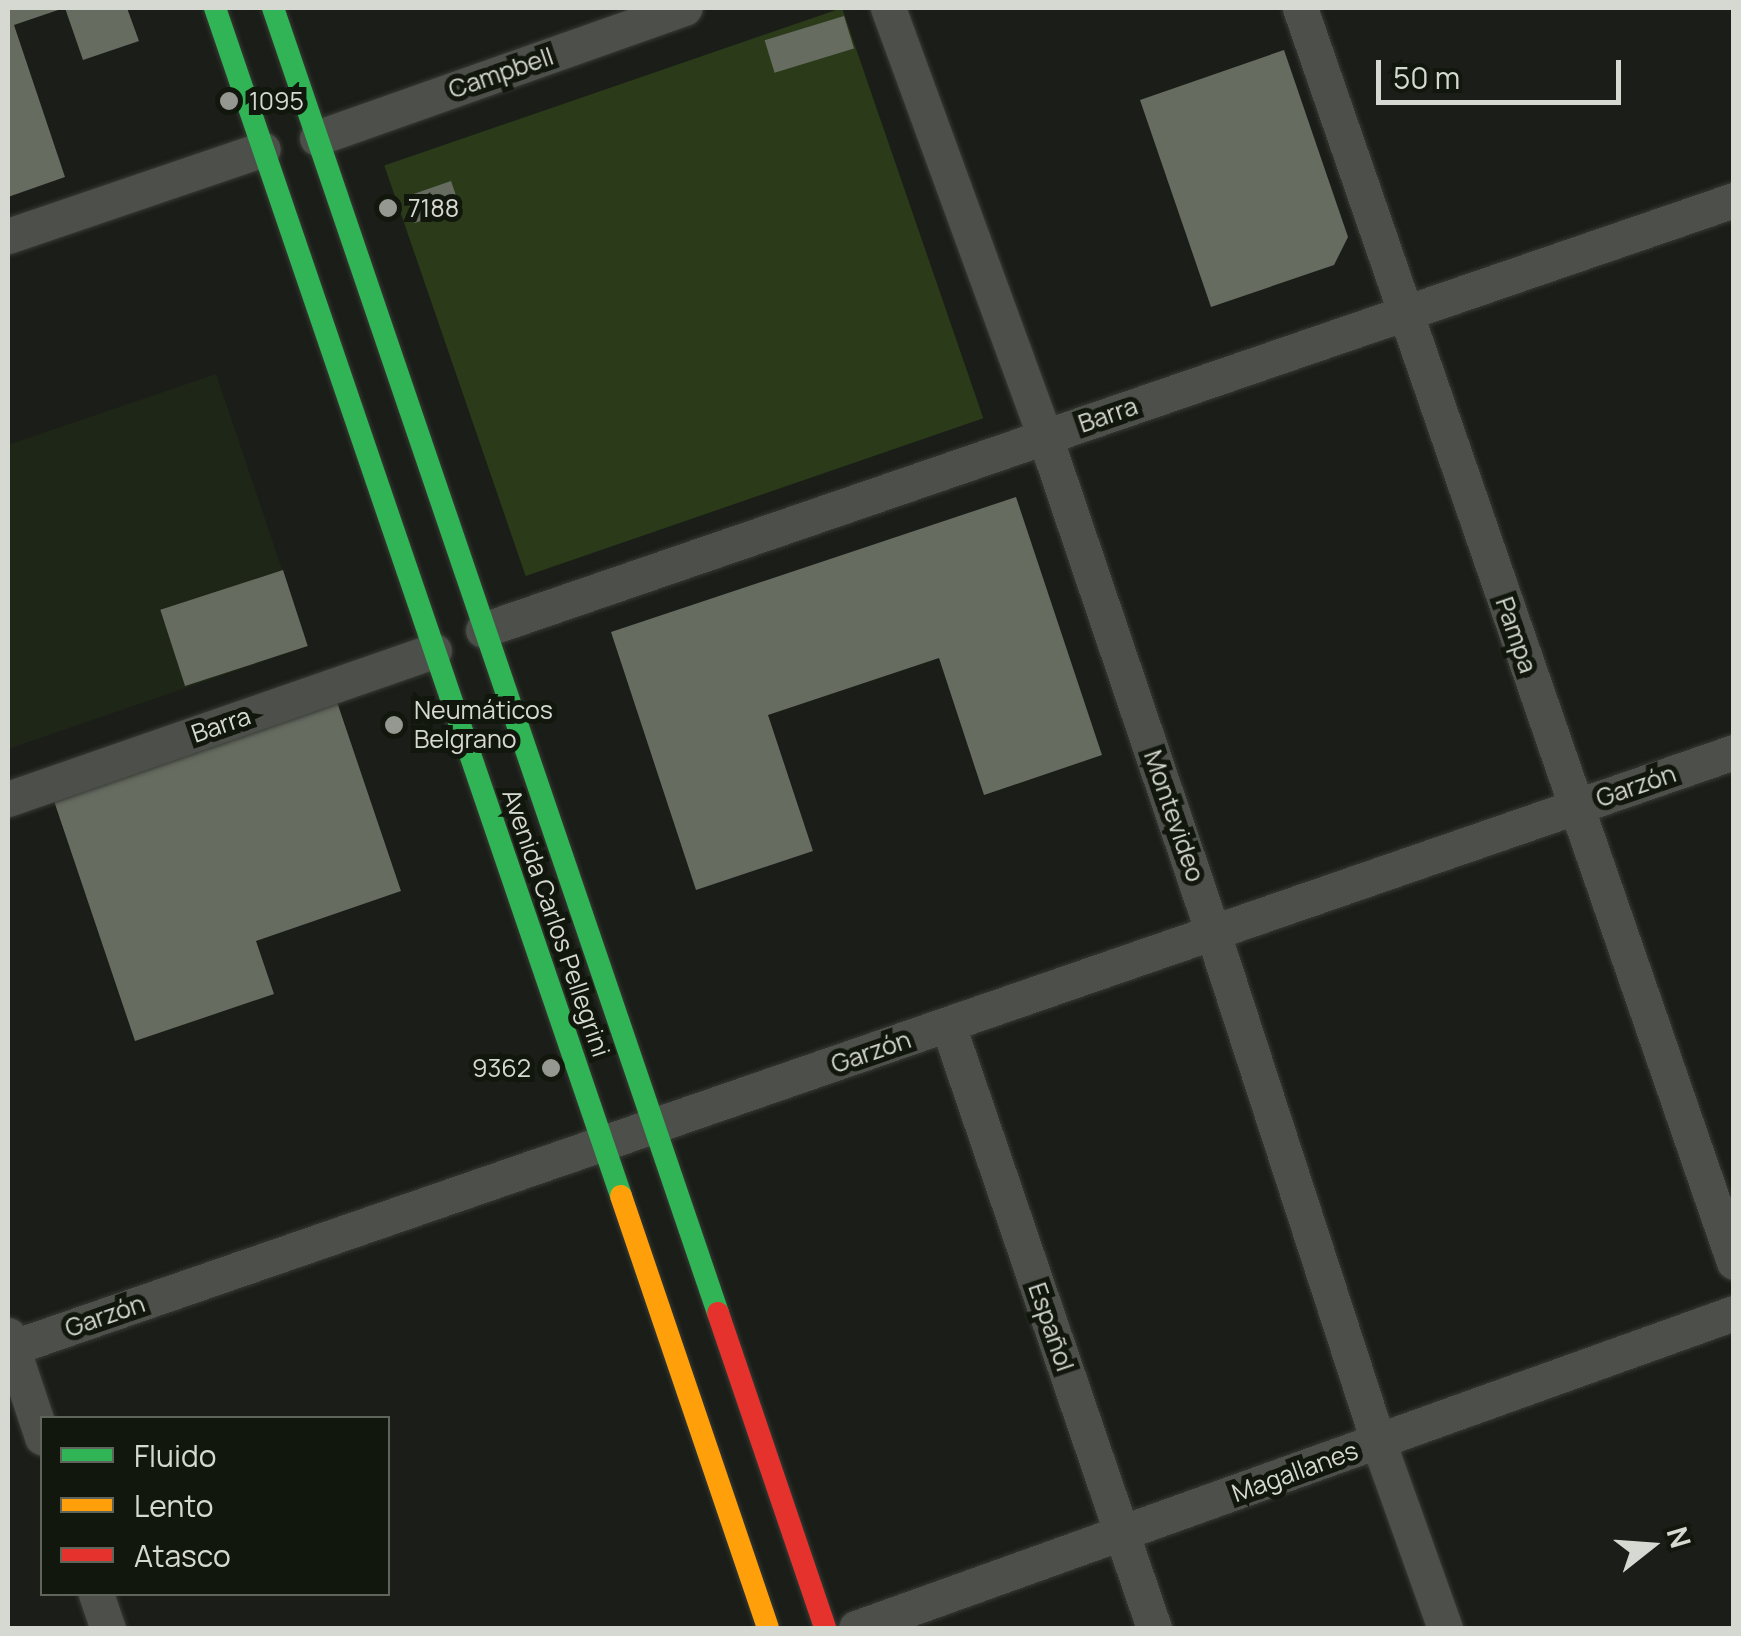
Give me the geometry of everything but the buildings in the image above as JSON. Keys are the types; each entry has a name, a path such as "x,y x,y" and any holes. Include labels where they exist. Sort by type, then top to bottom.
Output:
{"main road":[{"name":"Avenida Carlos Pellegrini","path":"215,8 768,1628"},
{"name":"Avenida Carlos Pellegrini","path":"273,8 824,1628"}],"street":[{"name":"Campbell","path":"316,138 685,8"},
{"name":"Montevideo","path":"888,8 1045,437 1213,932 1378,1441 1445,1628"},
{"name":"Pampa","path":"1300,8 1734,1262"},
{"path":"8,236 263,150"},
{"name":"Barra","path":"484,630 1734,200"},
{"name":"Barra","path":"8,799 434,650"},
{"name":"Garzón","path":"9,1344 654,1128 1734,752"},
{"name":"Español","path":"948,1025 1154,1628"},
{"name":"Magallanes","path":"856,1628 1123,1536 1734,1314"},
{"path":"9,1344 40,1432"},
{"path":"97,1596 108,1628"}],"shaded area":[{"path":"216,374 308,646 8,749 8,445"}],"green space":[{"path":"842,8 983,418 526,576 384,166"}],"traffic: fast":[{"path":"215,8 621,1196"},
{"path":"273,8 718,1313"}],"traffic: slow":[{"path":"621,1196 768,1628"}],"traffic: jam":[{"path":"718,1313 825,1628"}],"place":[{"name":"1095","path":"229,101"},
{"name":"7188","path":"388,208"},
{"name":"Neumáticos Belgrano","path":"394,725"},
{"name":"9362","path":"551,1068"}]}
